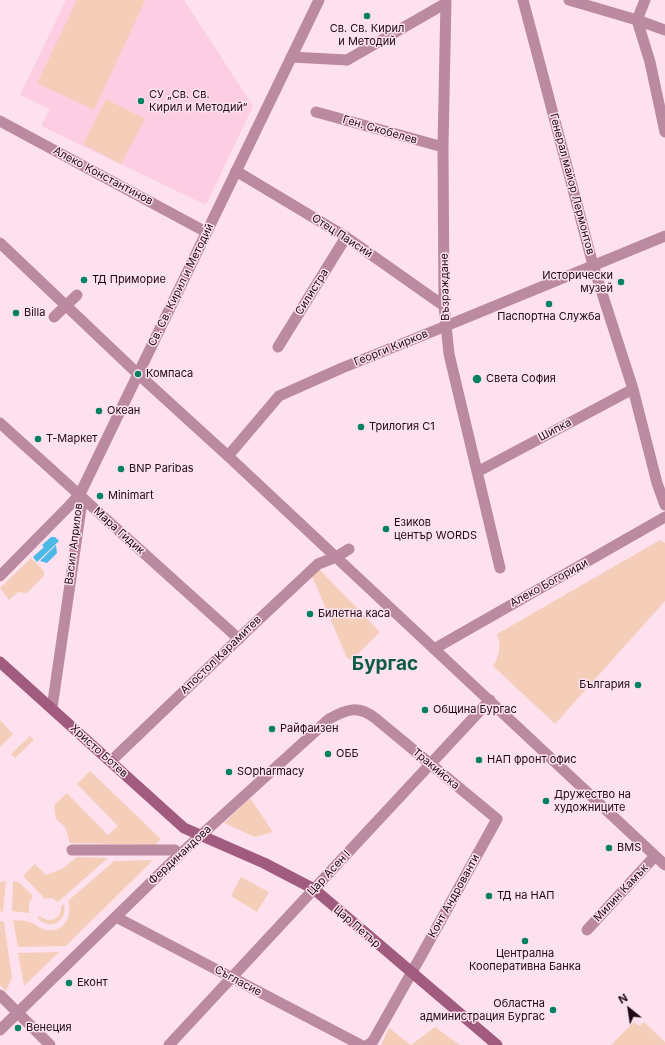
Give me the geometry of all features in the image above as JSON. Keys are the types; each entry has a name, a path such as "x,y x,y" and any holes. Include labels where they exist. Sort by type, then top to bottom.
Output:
{"main road":[{"name":"Христо Ботев","path":"0,662 171,817 184,828 200,836"},
{"name":"Цар Петър","path":"200,836 264,863 314,889 411,974 497,1045"}],"street":[{"name":"Генерал майор Лермонтов","path":"523,0 593,265 633,389 657,483 665,505"},
{"path":"569,0 665,30"},
{"path":"645,0 637,20 650,62 665,132"},
{"path":"291,56 347,60 446,2"},
{"name":"Възраждане","path":"446,2 443,147 444,306 448,354 500,568"},
{"name":"Св. Св. Кирил и Методий","path":"130,390 317,4"},
{"name":"Ген. Скобелев","path":"316,112 443,147"},
{"name":"Алеко Константинов","path":"0,121 206,232"},
{"name":"Отец Паисий","path":"236,171 346,237 444,306"},
{"name":"Георги Кирков","path":"228,456 279,396 342,368 665,236"},
{"name":"Силистра","path":"278,347 346,237"},
{"path":"0,243 138,374 490,700 665,865"},
{"path":"54,317 77,295"},
{"name":"Шипка","path":"477,472 633,389"},
{"name":"Васил Априлов","path":"52,708 80,515 80,494 130,390"},
{"name":"Мара Гидик","path":"0,423 239,639"},
{"path":"0,576 70,506 80,494"},
{"name":"Алеко Богориди","path":"434,649 665,517"},
{"name":"Апостол Карамитев","path":"111,761 318,564 336,557 348,549"},
{"name":"Цар Асен I","path":"168,1045 490,700"},
{"name":"Фердинандова","path":"0,1030 179,855 329,719 352,709 370,714 375,718"},
{"name":"Тракийска","path":"375,718 497,819"},
{"name":"Конт Андрованти","path":"368,1045 373,1041 497,819"},
{"path":"72,850 175,850"},
{"name":"Милин Камък","path":"587,930 655,856"},
{"name":"Съгласие","path":"116,917 361,1045"},
{"path":"0,995 50,1045"}],"shaded area":[{"name":"СУ „Св. Св. Кирил и Методий“","path":"66,0 184,0 253,106 206,205 41,126 50,109 20,95"},
{"path":"77,0 145,1 94,110 37,83"},
{"path":"106,99 145,119 121,164 83,144"},
{"path":"660,540 665,543 665,601 555,724 493,666 499,650 497,634"},
{"path":"31,558 44,571 44,576 27,593 18,592 9,600 0,588"},
{"path":"319,569 380,632 353,659 350,660 347,658 312,576"},
{"path":"0,720 13,734 0,747"},
{"path":"30,736 34,740 15,758 11,754"},
{"path":"90,771 161,839 155,845 70,843 65,827 56,819 54,805 67,793 108,835 118,826 77,784"},
{"path":"250,798 273,832 255,837 224,823"},
{"path":"77,857 108,858 58,902 52,898 45,899 23,876 35,864 46,875 62,869"},
{"path":"153,860 66,946 18,947 13,920 30,922 46,930 58,929 66,922 68,918 68,901 114,861"},
{"path":"241,877 269,892 257,912 231,896"},
{"path":"6,881 3,912 0,911 0,882"},
{"path":"13,881 20,883 33,896 29,903 29,913 12,911"},
{"path":"64,904 65,910 63,916 57,923 47,924 37,918 40,916 48,920 55,919 60,914 61,906"},
{"path":"0,921 4,922 12,978 6,991 0,985"},
{"path":"59,952 24,986 18,953"},
{"path":"634,1022 639,1026 644,1022 665,1042 665,1045 611,1045"},
{"path":"435,1027 460,1045 411,1045"},
{"path":"389,1028 411,1045 381,1045"}],"water":[{"path":"51,537 55,537 59,541 37,562 33,557 44,547 42,545"},
{"path":"56,545 57,553 47,563 40,561"}],"place":[{"name":"Св. Св. Кирил и Методий","path":"367,16"},
{"name":"СУ „Св. Св. Кирил и Методий“","path":"141,101"},
{"name":"ТД Приморие","path":"84,280"},
{"name":"Исторически музей","path":"621,282"},
{"name":"Паспортна Служба","path":"549,304"},
{"name":"Billa","path":"16,313"},
{"name":"Компаса","path":"138,374"},
{"name":"Света София","path":"477,379"},
{"name":"Океан","path":"99,411"},
{"name":"Трилогия С1","path":"361,427"},
{"name":"Т-Маркет","path":"38,439"},
{"name":"BNP Paribas","path":"121,469"},
{"name":"Minimart","path":"100,496"},
{"name":"Езиков център WORDS","path":"386,529"},
{"name":"Билетна каса","path":"310,614"},
{"name":"България","path":"638,685"},
{"name":"Община Бургас","path":"425,710"},
{"name":"Райфаизен","path":"272,729"},
{"name":"ОББ","path":"328,754"},
{"name":"НАП фронт офис","path":"479,760"},
{"name":"SOpharmacy","path":"229,772"},
{"name":"Дружество на художниците","path":"546,801"},
{"name":"BMS","path":"609,848"},
{"name":"ТД на НАП","path":"489,896"},
{"name":"Централна Кооперативна Банка","path":"525,941"},
{"name":"Еконт","path":"69,983"},
{"name":"Областна администрация Бургас","path":"553,1010"},
{"name":"Венеция","path":"18,1028"}],"district":[{"name":"Бургас","path":"385,664"}]}
